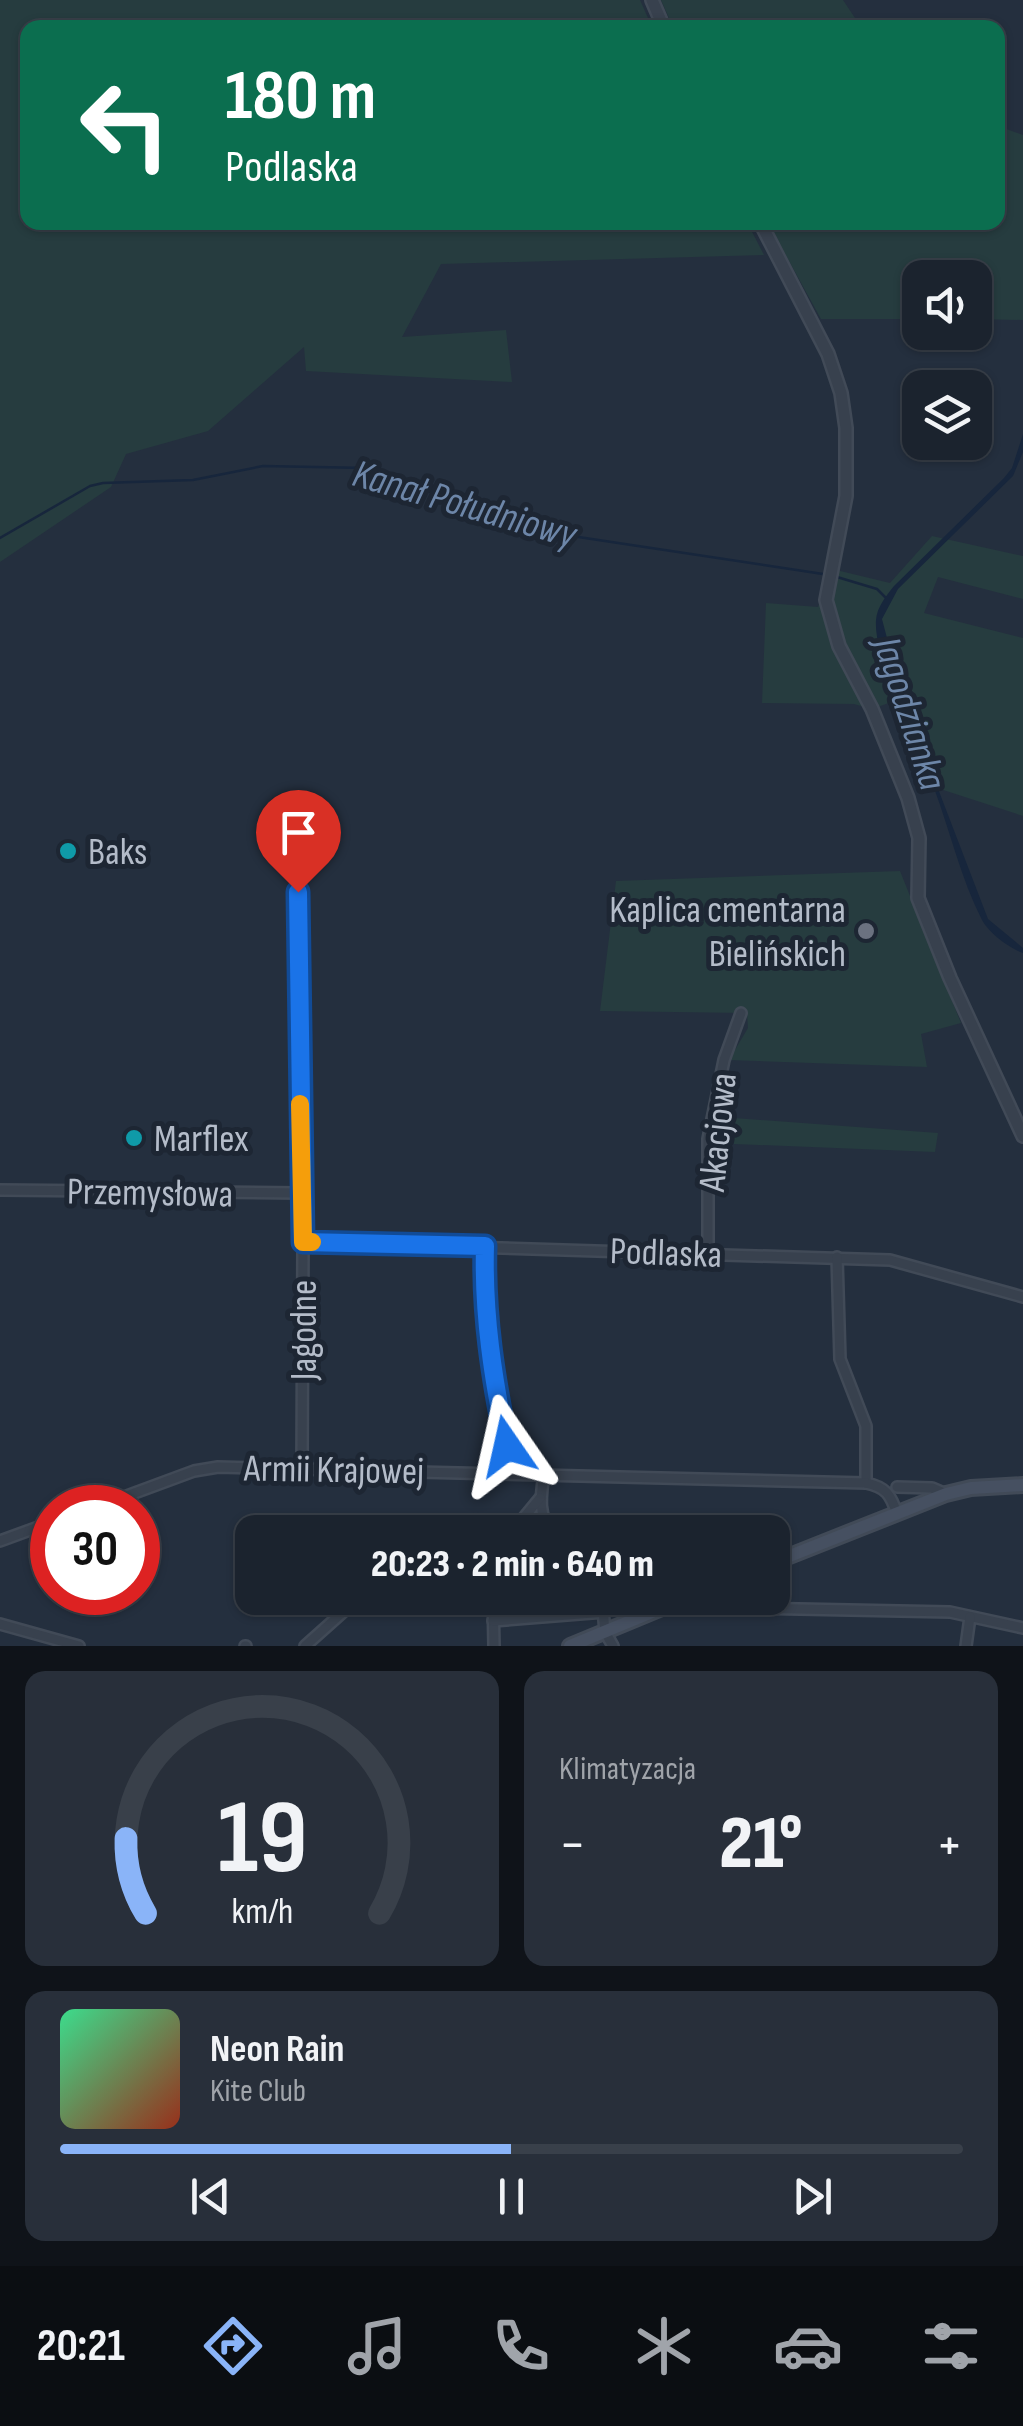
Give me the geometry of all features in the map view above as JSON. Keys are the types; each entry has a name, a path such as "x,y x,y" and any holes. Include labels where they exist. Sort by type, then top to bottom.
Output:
{"main road":[{"path":"790,1556 946,1494 970,1488 1023,1485"},
{"path":"570,1646 644,1615"}],"street":[{"path":"764,230 828,354 840,394 846,428 846,496 826,600 838,646 872,710 908,798 919,838 918,898 950,978 1023,1136"},
{"name":"Jagodne","path":"298,892 302,1468"},
{"name":"Akacjowa","path":"708,1253 708,1139 724,1060 741,1013"},
{"name":"Przemysłowa","path":"0,1190 300,1193"},
{"name":"Podlaska","path":"303,1242 890,1260 1023,1298"},
{"path":"485,1246 483,1289 488,1346 513,1473"},
{"path":"837,1257 840,1359 866,1426 866,1484"},
{"name":"Armii Krajowej","path":"158,1485 218,1467 866,1484 889,1492 897,1514"},
{"path":"543,1515 540,1498 544,1474"},
{"path":"897,1487 932,1488 946,1494"},
{"path":"526,1515 540,1498"},
{"path":"0,1541 30,1530"},
{"path":"790,1609 950,1612 1023,1628"},
{"path":"306,1646 340,1615"},
{"path":"493,1615 494,1646"},
{"path":"493,1620 563,1615"},
{"path":"605,1615 605,1632 612,1646"},
{"path":"966,1646 970,1616"},
{"path":"0,1624 79,1646"}],"green space":[{"path":"0,0 640,0 649,20 20,20 20,230 751,230 764,255 441,264 402,337 506,330 512,382 306,371 304,347 208,431 126,454 111,487 0,562"},
{"path":"661,0 843,0 856,20 670,20"},
{"path":"1005,129 1023,135 1023,320 992,319 992,260 902,260 902,319 821,319 772,230 1005,230"},
{"path":"932,536 1023,556 1023,599 938,577 924,613 1023,638 1023,816 934,787 897,700 872,709 854,704 762,703 766,603 818,607 832,569 890,583"},
{"path":"900,871 961,1023 921,1034 927,1067 729,1060 748,1028 747,1013 600,1011 616,881"},
{"path":"734,1118 938,1133 935,1152 734,1144"}],"water":[{"path":"1023,434 1023,452 1013,476 898,589 882,619 902,695 988,919 1023,948 1023,953 1006,944 982,920 889,680 876,620 880,606 894,586 1012,468"}],"waterway":[{"name":"Kanał Południowy","path":"0,538 90,486 103,483 193,480 263,466 367,468 532,530 823,574"},
{"name":"Kanał Południowy","path":"837,577 877,589 885,597"}],"slow traffic":[{"path":"300,1104 303,1242 312,1242"}],"place":[{"name":"Baks","path":"68,851"},
{"name":"Kaplica cmentarna Bielińskich","path":"866,931"},
{"name":"Marflex","path":"134,1138"}],"route":[{"path":"298,892 303,1242 485,1246 483,1289 488,1346 507,1446"}],"water label":[{"name":"Jagodzianka","path":"911,713"}]}
